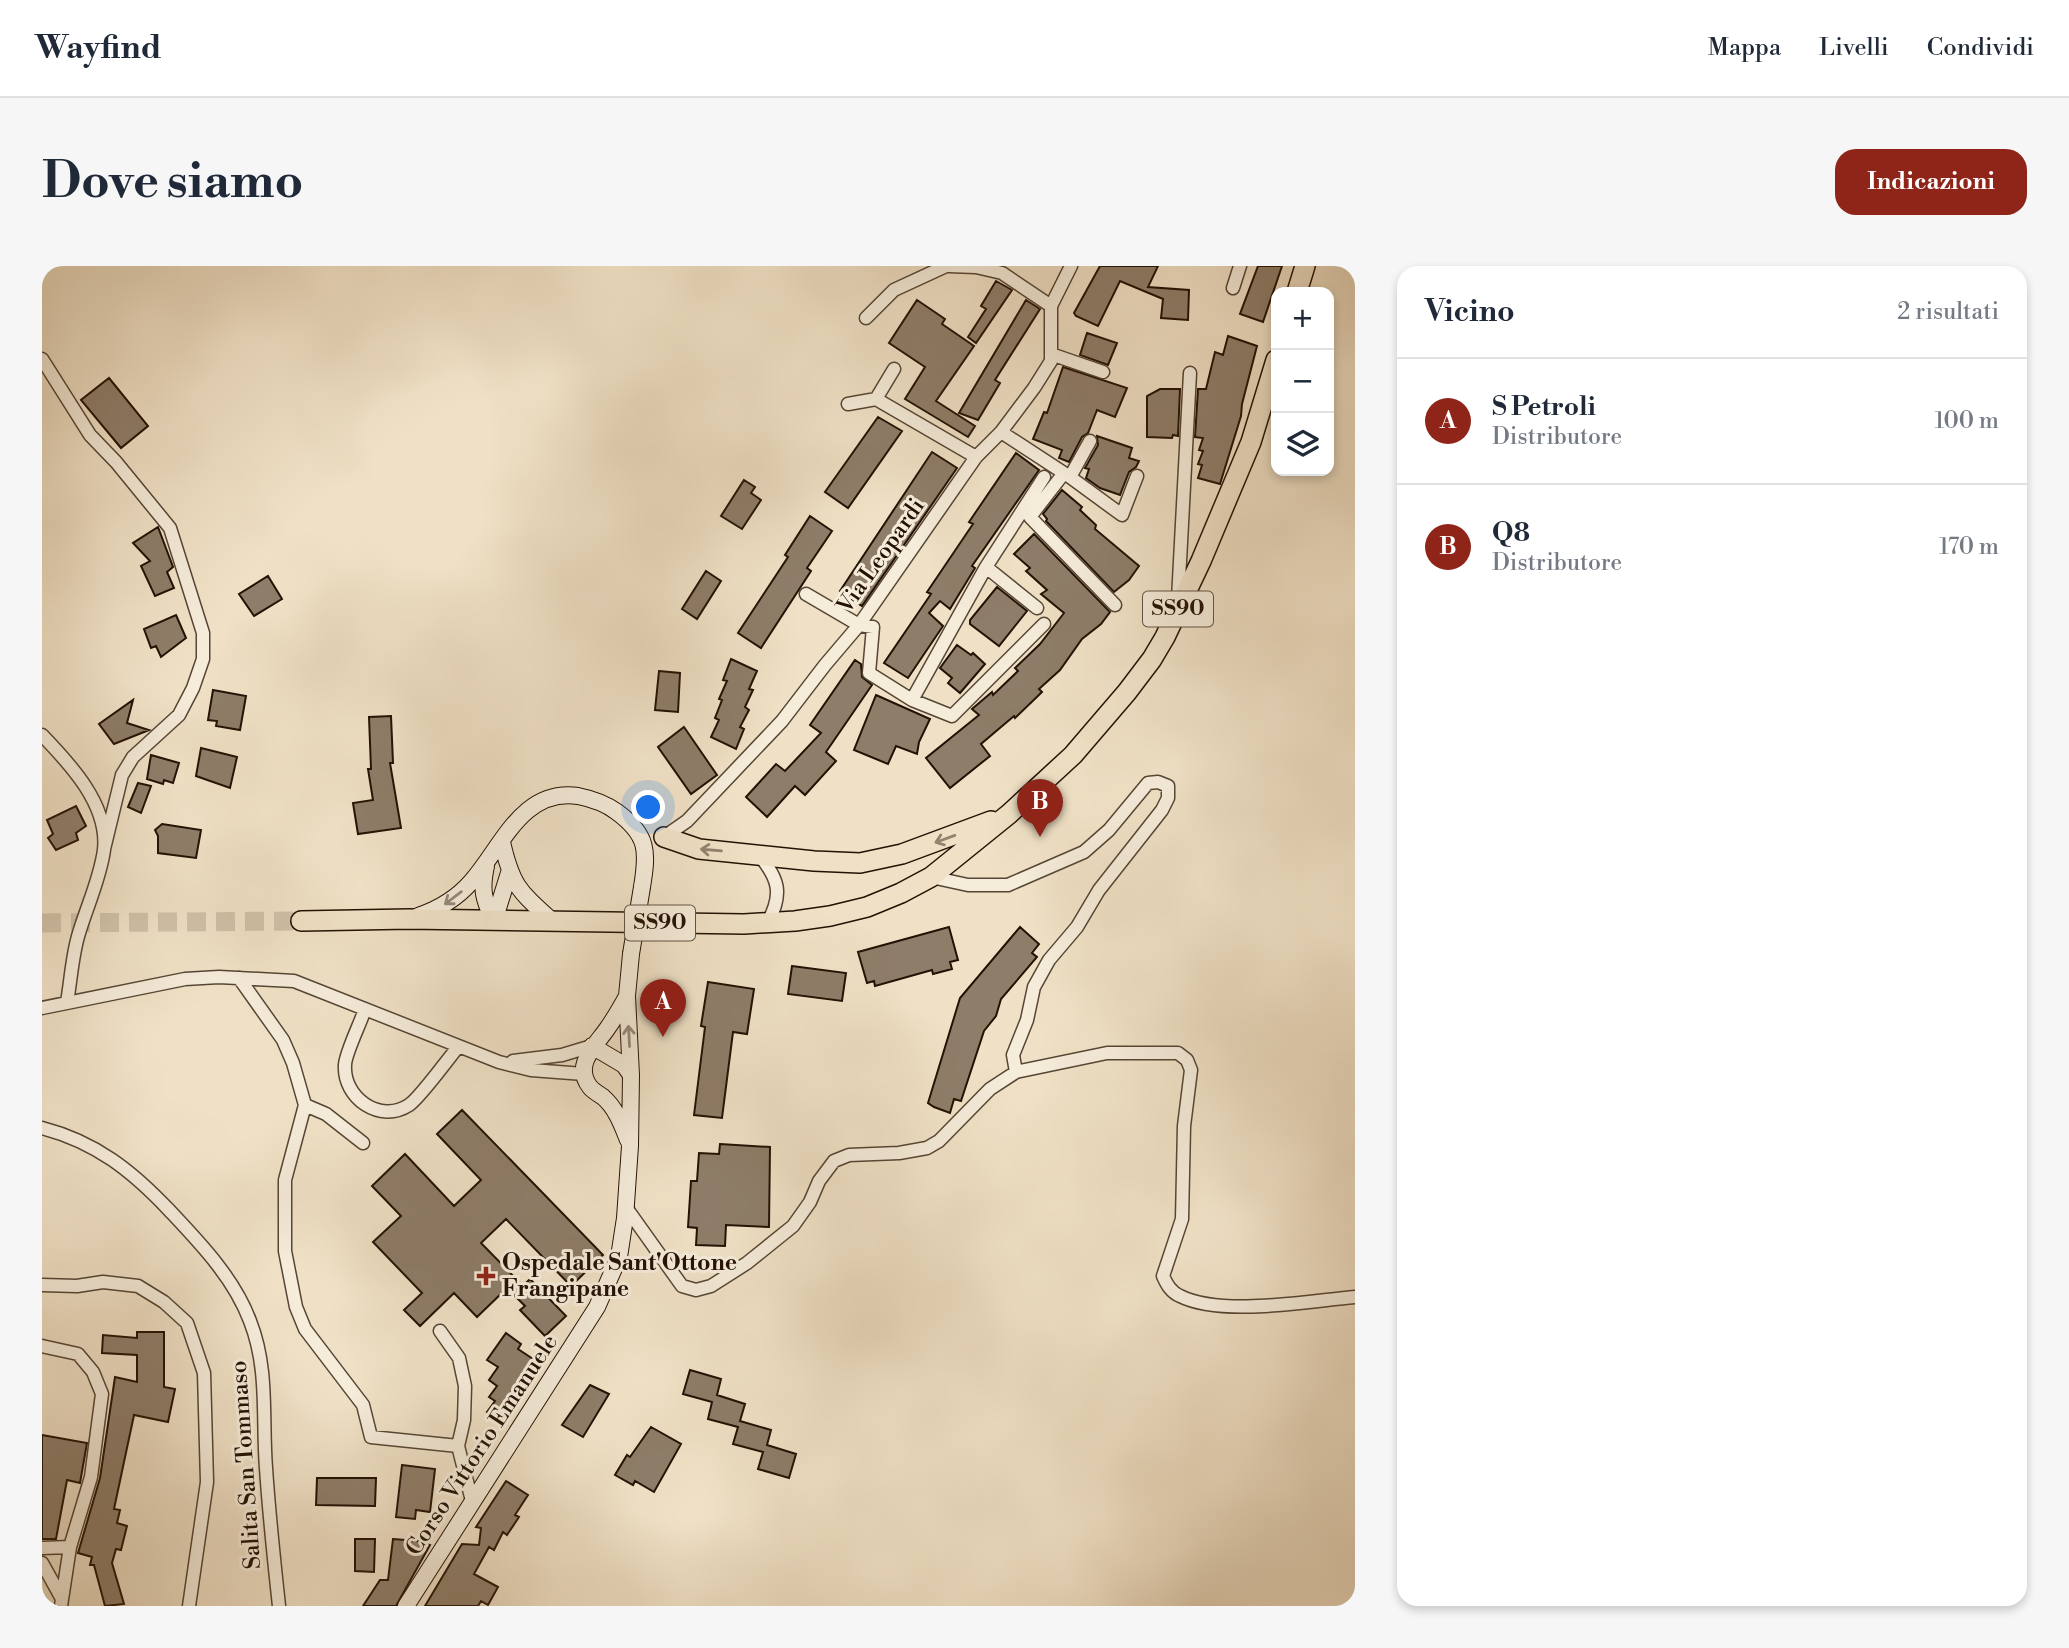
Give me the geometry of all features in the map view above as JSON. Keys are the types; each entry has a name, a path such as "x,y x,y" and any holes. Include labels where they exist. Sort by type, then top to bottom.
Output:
{"main road":[{"path":"1299,287 1305,266"},
{"name":"SS90","path":"301,921 409,919 768,922 818,918 867,907 931,877 1009,814 1073,755 1152,659 1178,610 1251,442 1271,376"},
{"path":"664,837 699,849 814,862 860,863 902,855 1009,814"}],"street":[{"path":"866,318 894,290 948,266 976,267 1002,273 1051,306"},
{"name":"Via Leopardi","path":"664,837 687,821 782,721 859,625 976,457 1001,432 1034,388 1051,361 1051,306 1071,266"},
{"path":"1234,288 1240,266"},
{"path":"1051,354 1103,372"},
{"path":"42,359 90,435 116,462 170,528 203,634 203,659 193,688 179,715 133,757 122,775 92,894 78,936 67,1002"},
{"path":"876,399 894,369"},
{"path":"1178,610 1191,373"},
{"path":"848,404 876,399 976,457"},
{"path":"1001,432 1122,515 1137,476"},
{"path":"1090,441 1067,475 1030,517 1115,605"},
{"path":"912,700 986,567 1044,477"},
{"path":"986,567 1037,608"},
{"path":"806,594 859,625 873,627 869,673 912,700 952,716 1044,624"},
{"path":"42,735 63,757 97,805 104,849"},
{"path":"931,877 968,885 1007,885 1084,852 1109,830 1148,783 1158,782 1168,786 1168,798 1162,810 1099,890 1077,927 1049,960 1034,987 1027,1020 1013,1055 1016,1072"},
{"path":"409,919 436,910 459,894 487,863 521,815 536,804 566,795 592,799 610,806 632,823 643,839 664,837"},
{"name":"Corso Vittorio Emanuele","path":"406,1606 597,1307 619,1257 630,1146 631,1075 627,996 646,861 643,839"},
{"path":"502,842 509,873 521,893 552,921"},
{"path":"759,855 773,872 777,883 776,908 768,922"},
{"path":"487,863 482,884 484,898 494,921"},
{"path":"494,921 509,873"},
{"path":"239,978 283,1040 305,1105 285,1180 285,1251 296,1307 305,1329 363,1405 371,1437 458,1446"},
{"path":"42,1008 186,979 294,981 499,1062 531,1070 584,1074"},
{"name":"Corso Vittorio Emanuele","path":"627,996 606,1030 592,1046 585,1060 584,1074 590,1088 605,1098 618,1117 630,1146"},
{"path":"365,1009 345,1065 354,1095 368,1107 394,1111 410,1105 458,1047"},
{"path":"499,1062 562,1055 592,1046 624,1065 631,1075 619,1091 605,1098"},
{"path":"625,1206 682,1286 696,1290 711,1286 747,1263 793,1226 834,1161 849,1155 899,1153 927,1148 939,1141 990,1089 1016,1072 1107,1053 1178,1053 1187,1060 1191,1070 1184,1126 1182,1220 1163,1276 1169,1289 1181,1297 1197,1302 1230,1307 1355,1297"},
{"path":"305,1105 326,1114 363,1143"},
{"name":"Salita San Tommaso","path":"42,1128 85,1143 117,1161 140,1179 200,1243 222,1271 250,1320 261,1359 266,1402 265,1466 279,1606"},
{"name":"Salita San Tommaso","path":"42,1285 77,1286 103,1282 138,1286 164,1302 187,1323 204,1373 207,1482 189,1606"},
{"path":"440,1331 459,1358 464,1386 464,1420 458,1446 472,1501"},
{"path":"42,1346 78,1354 93,1372 102,1394 91,1476 70,1547 61,1601"},
{"path":"42,1548 70,1547"},
{"path":"42,1563 61,1601"}],"building":[{"path":"1100,266 1158,266 1148,287 1189,290 1188,320 1161,318 1163,299 1120,281 1098,326 1076,316 1074,313"},
{"path":"1258,266 1282,266 1275,287 1271,287 1271,298 1263,322 1240,314"},
{"path":"996,281 1012,290 976,343 968,337 986,309 981,306"},
{"path":"917,300 945,319 942,324 974,346 936,401 975,426 968,437 905,399 925,367 889,343"},
{"path":"1026,300 1040,309 995,380 1000,383 978,420 959,413"},
{"path":"1087,333 1117,343 1108,365 1080,355"},
{"path":"1228,336 1257,346 1241,416 1220,484 1198,478 1202,465 1198,464 1203,451 1199,450 1203,438 1195,437 1198,389 1206,389 1215,352 1223,355"},
{"path":"1063,367 1127,388 1115,417 1097,410 1088,433 1082,437 1069,462 1059,458 1062,450 1033,439 1044,412 1047,413"},
{"path":"109,378 148,426 121,448 81,400"},
{"path":"1160,389 1180,389 1178,436 1173,435 1172,438 1147,437 1147,396"},
{"path":"878,417 902,431 848,508 825,492"},
{"path":"1097,436 1132,448 1129,458 1139,461 1129,472 1120,495 1100,488 1086,478 1089,469 1085,468 1098,445"},
{"path":"932,452 957,468 862,606 840,591"},
{"path":"1016,453 1039,470 972,566 975,568 950,609 940,601 929,613 943,626 908,678 884,663 931,594 927,592 973,524 969,522"},
{"path":"744,480 755,487 751,493 761,500 742,529 721,516"},
{"path":"1062,490 1082,507 1080,510 1096,525 1095,529 1139,566 1129,580 1114,592 1046,521 1043,514"},
{"path":"810,516 832,531 807,568 811,571 761,648 738,633 788,557 785,555"},
{"path":"158,527 173,567 167,572 174,588 155,596 141,566 150,561 133,543"},
{"path":"1034,534 1110,612 1101,624 1082,639 1060,670 1039,689 1042,692 1015,718 1014,716 981,744 990,756 950,788 926,758 979,715 972,709 992,692 993,695 1018,671 1015,668 1040,644 1064,613 1041,594 1047,590 1026,571 1030,568 1014,554"},
{"path":"706,571 721,581 697,619 682,609"},
{"path":"268,576 282,599 254,616 239,594"},
{"path":"997,587 1027,611 999,646 970,624 970,620"},
{"path":"176,615 186,638 161,657 156,646 151,648 144,629"},
{"path":"957,645 971,655 973,653 985,664 960,693 948,683 952,678 940,668"},
{"path":"731,659 757,671 749,689 753,690 745,707 749,710 740,727 744,729 736,749 711,737 719,720 715,718 727,681 723,680"},
{"path":"855,660 861,664 862,677 872,685 826,752 836,761 805,795 795,786 767,817 746,797 776,764 785,771 821,733 810,725"},
{"path":"659,671 680,673 678,712 655,710"},
{"path":"213,690 246,696 240,730 216,726 217,721 208,720"},
{"path":"876,695 930,719 919,742 917,754 896,746 888,764 854,750"},
{"path":"133,700 127,723 149,730 114,744 99,724"},
{"path":"391,716 393,763 390,763 401,828 358,834 353,803 373,800 368,769 371,769 369,717"},
{"path":"684,727 717,775 691,794 658,747"},
{"path":"201,748 237,757 230,788 196,776"},
{"path":"151,755 179,763 173,783 164,780 163,784 147,779"},
{"path":"138,783 151,786 141,813 128,807"},
{"path":"76,806 86,826 76,833 78,840 56,850 48,838 53,834 47,820"},
{"path":"162,824 201,830 196,858 158,853 158,836 155,830"},
{"path":"949,927 958,960 950,962 952,969 933,974 932,970 875,986 874,981 867,983 858,952"},
{"path":"1020,927 1039,944 1032,953 1037,957 1001,999 996,1016 984,1031 961,1101 954,1099 950,1113 934,1107 928,1103 960,998"},
{"path":"792,966 846,973 842,1001 788,994"},
{"path":"708,982 754,989 747,1034 733,1032 722,1118 694,1115 705,1027 701,1026"},
{"path":"462,1110 603,1255 571,1286 506,1219 481,1243 523,1286 530,1279 566,1316 545,1336 520,1310 525,1306 507,1288 477,1317 454,1293 420,1326 404,1310 422,1293 373,1242 401,1216 372,1186 405,1154 454,1206 481,1180 437,1134"},
{"path":"720,1144 770,1147 769,1227 726,1225 725,1246 696,1245 697,1228 688,1227 691,1181 697,1181 699,1153 719,1154"},
{"path":"137,1332 164,1332 164,1387 175,1389 168,1422 134,1415 114,1509 120,1510 117,1523 127,1526 121,1550 116,1549 112,1563 124,1604 105,1606 94,1565 90,1565 92,1557 78,1553 100,1478 115,1377 137,1382 137,1355 102,1353 103,1335 137,1338"},
{"path":"506,1333 521,1344 518,1349 539,1363 500,1421 487,1412 495,1401 489,1397 497,1386 489,1380 498,1367 487,1360"},
{"path":"690,1370 721,1379 717,1395 745,1404 740,1421 771,1430 767,1445 796,1454 789,1478 758,1469 763,1452 733,1444 738,1427 708,1419 712,1402 683,1394"},
{"path":"590,1385 609,1394 583,1437 562,1425"},
{"path":"651,1427 681,1444 654,1492 635,1481 633,1485 615,1475 627,1455 630,1457"},
{"path":"42,1435 87,1443 80,1483 67,1480 56,1539 42,1539"},
{"path":"402,1465 435,1469 430,1512 416,1510 415,1519 396,1517"},
{"path":"317,1478 376,1478 375,1506 316,1505"},
{"path":"506,1481 528,1495 515,1515 519,1517 507,1535 503,1532 494,1550 489,1547 474,1574 498,1587 488,1605 481,1601 478,1606 425,1606 462,1544 479,1545 481,1528 476,1527"},
{"path":"355,1539 375,1539 374,1572 355,1571"},
{"path":"393,1539 430,1545 396,1606 363,1606 380,1580 388,1580"}],"tunnel":[{"path":"42,923 301,921"}],"place":[{"name":"Q8","path":"1040,837"},
{"name":"S Petroli","path":"663,1037"},
{"name":"Ospedale Sant'Ottone Frangipane","path":"486,1276"}]}
